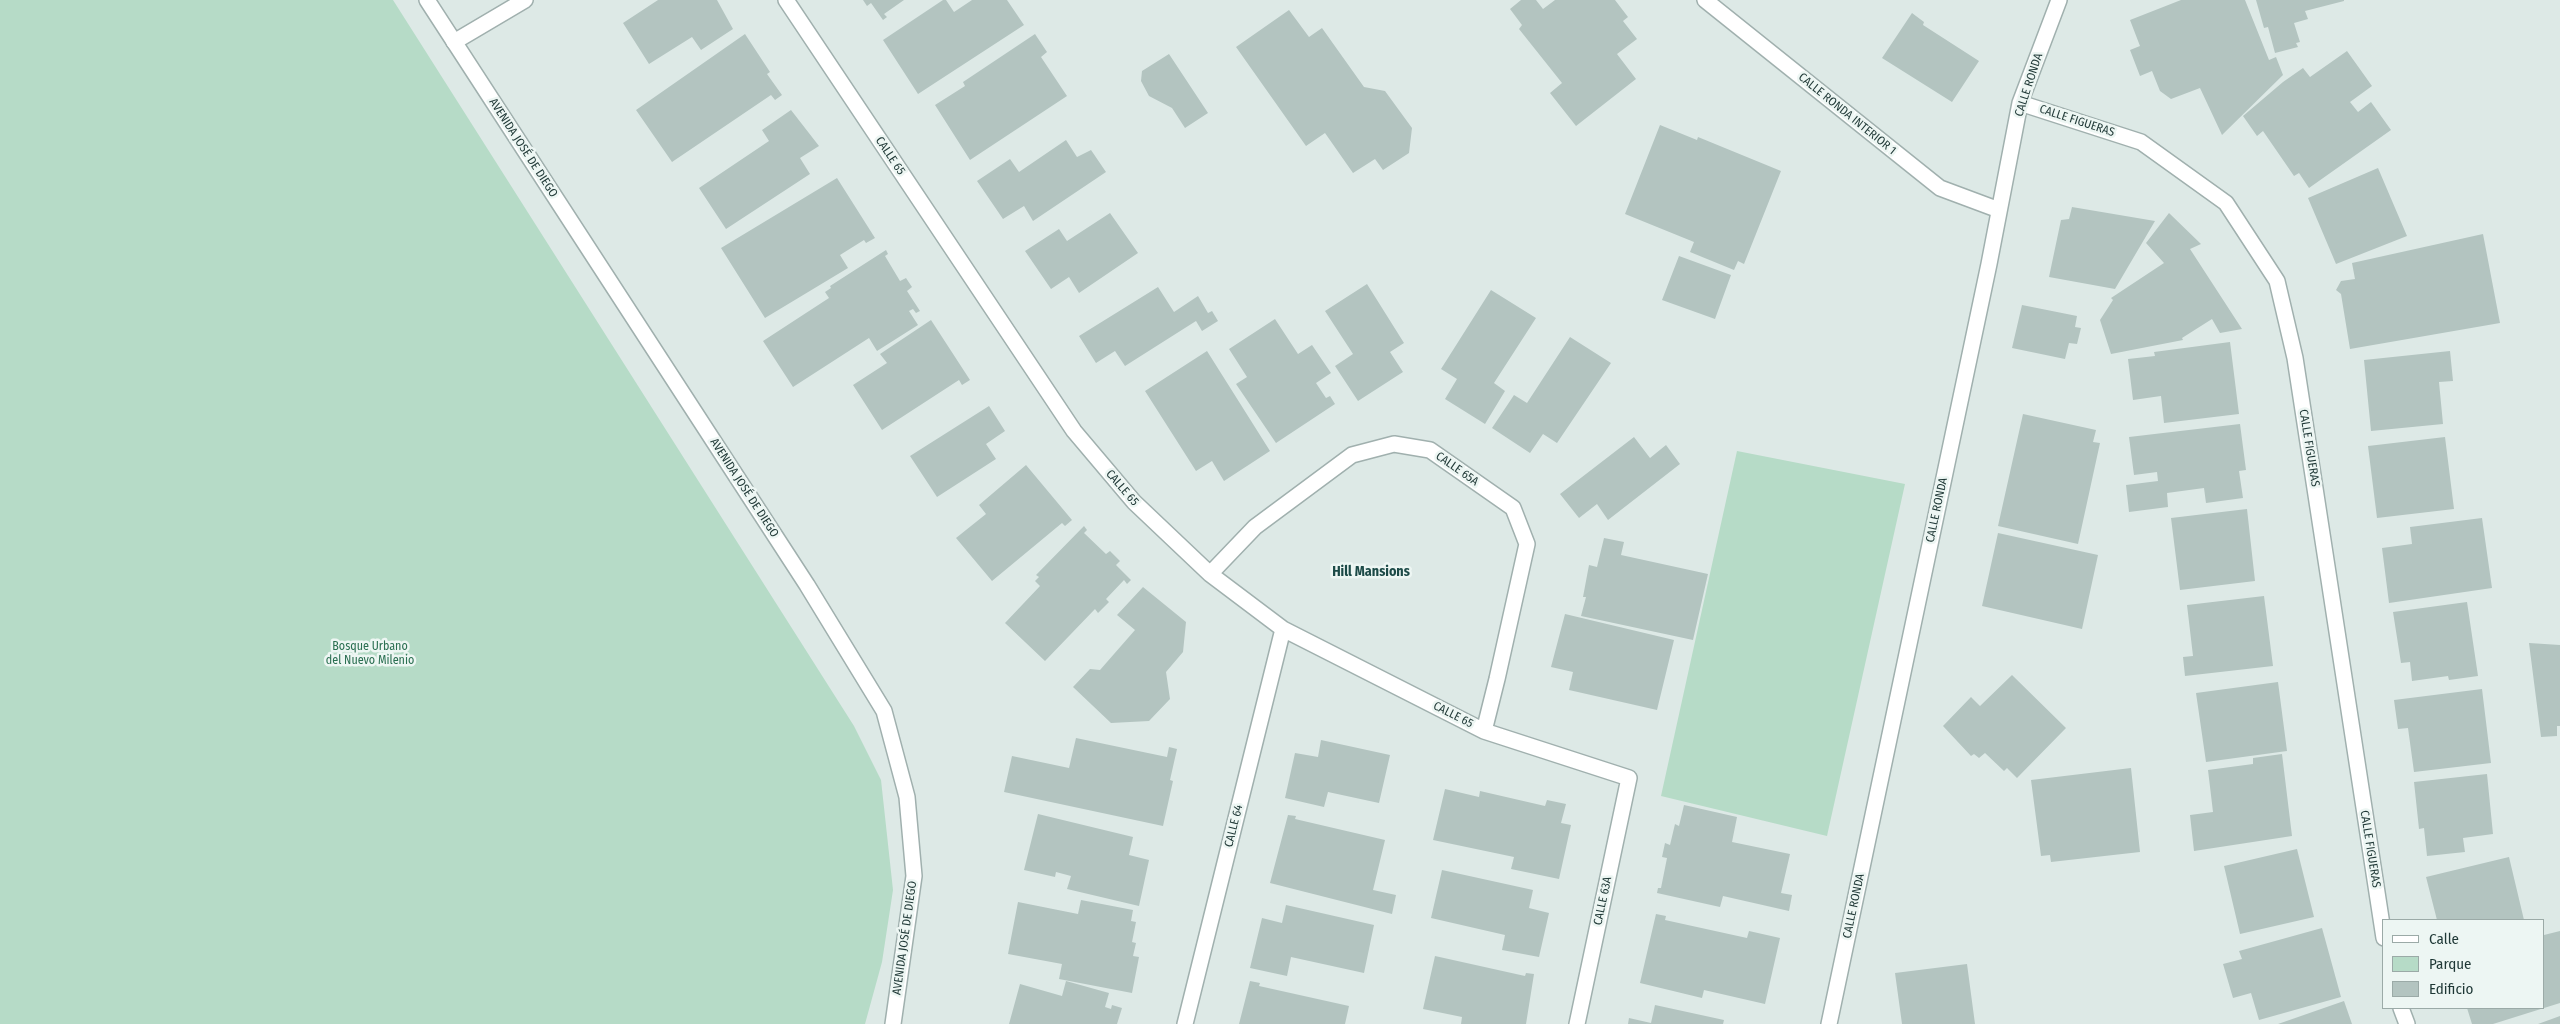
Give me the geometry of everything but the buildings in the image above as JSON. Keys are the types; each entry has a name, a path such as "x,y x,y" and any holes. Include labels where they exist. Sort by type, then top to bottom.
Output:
{"street":[{"name":"AVENIDA JOSÉ DE DIEGO","path":"427,0 801,576 884,711 907,797 914,876 893,1024"},
{"path":"454,42 525,0"},
{"name":"CALLE 65","path":"786,0 1074,431 1134,502 1210,574 1283,629 1484,730 1629,778"},
{"name":"CALLE RONDA INTERIOR 1","path":"1705,0 1940,188 1999,210"},
{"name":"CALLE RONDA","path":"1829,1024 2020,103 2059,0"},
{"name":"CALLE FIGUERAS","path":"2020,103 2141,142 2226,203 2277,281 2295,358 2382,925"},
{"name":"CALLE 65A","path":"1210,574 1255,527 1352,456 1394,444 1430,450 1513,508 1526,544 1484,730"},
{"name":"CALLE 64","path":"1185,1024 1283,629"},
{"name":"CALLE 63A","path":"1577,1024 1629,778"},
{"path":"2401,1009 2407,1024"}],"green space":[{"name":"Bosque Urbano del Nuevo Milenio","path":"0,0 393,0 854,726 881,780 893,890 882,962 865,1024 0,1024"},
{"path":"1737,451 1905,484 1827,836 1661,796"}],"district":[{"name":"Hill Mansions","path":"1371,572"}]}
